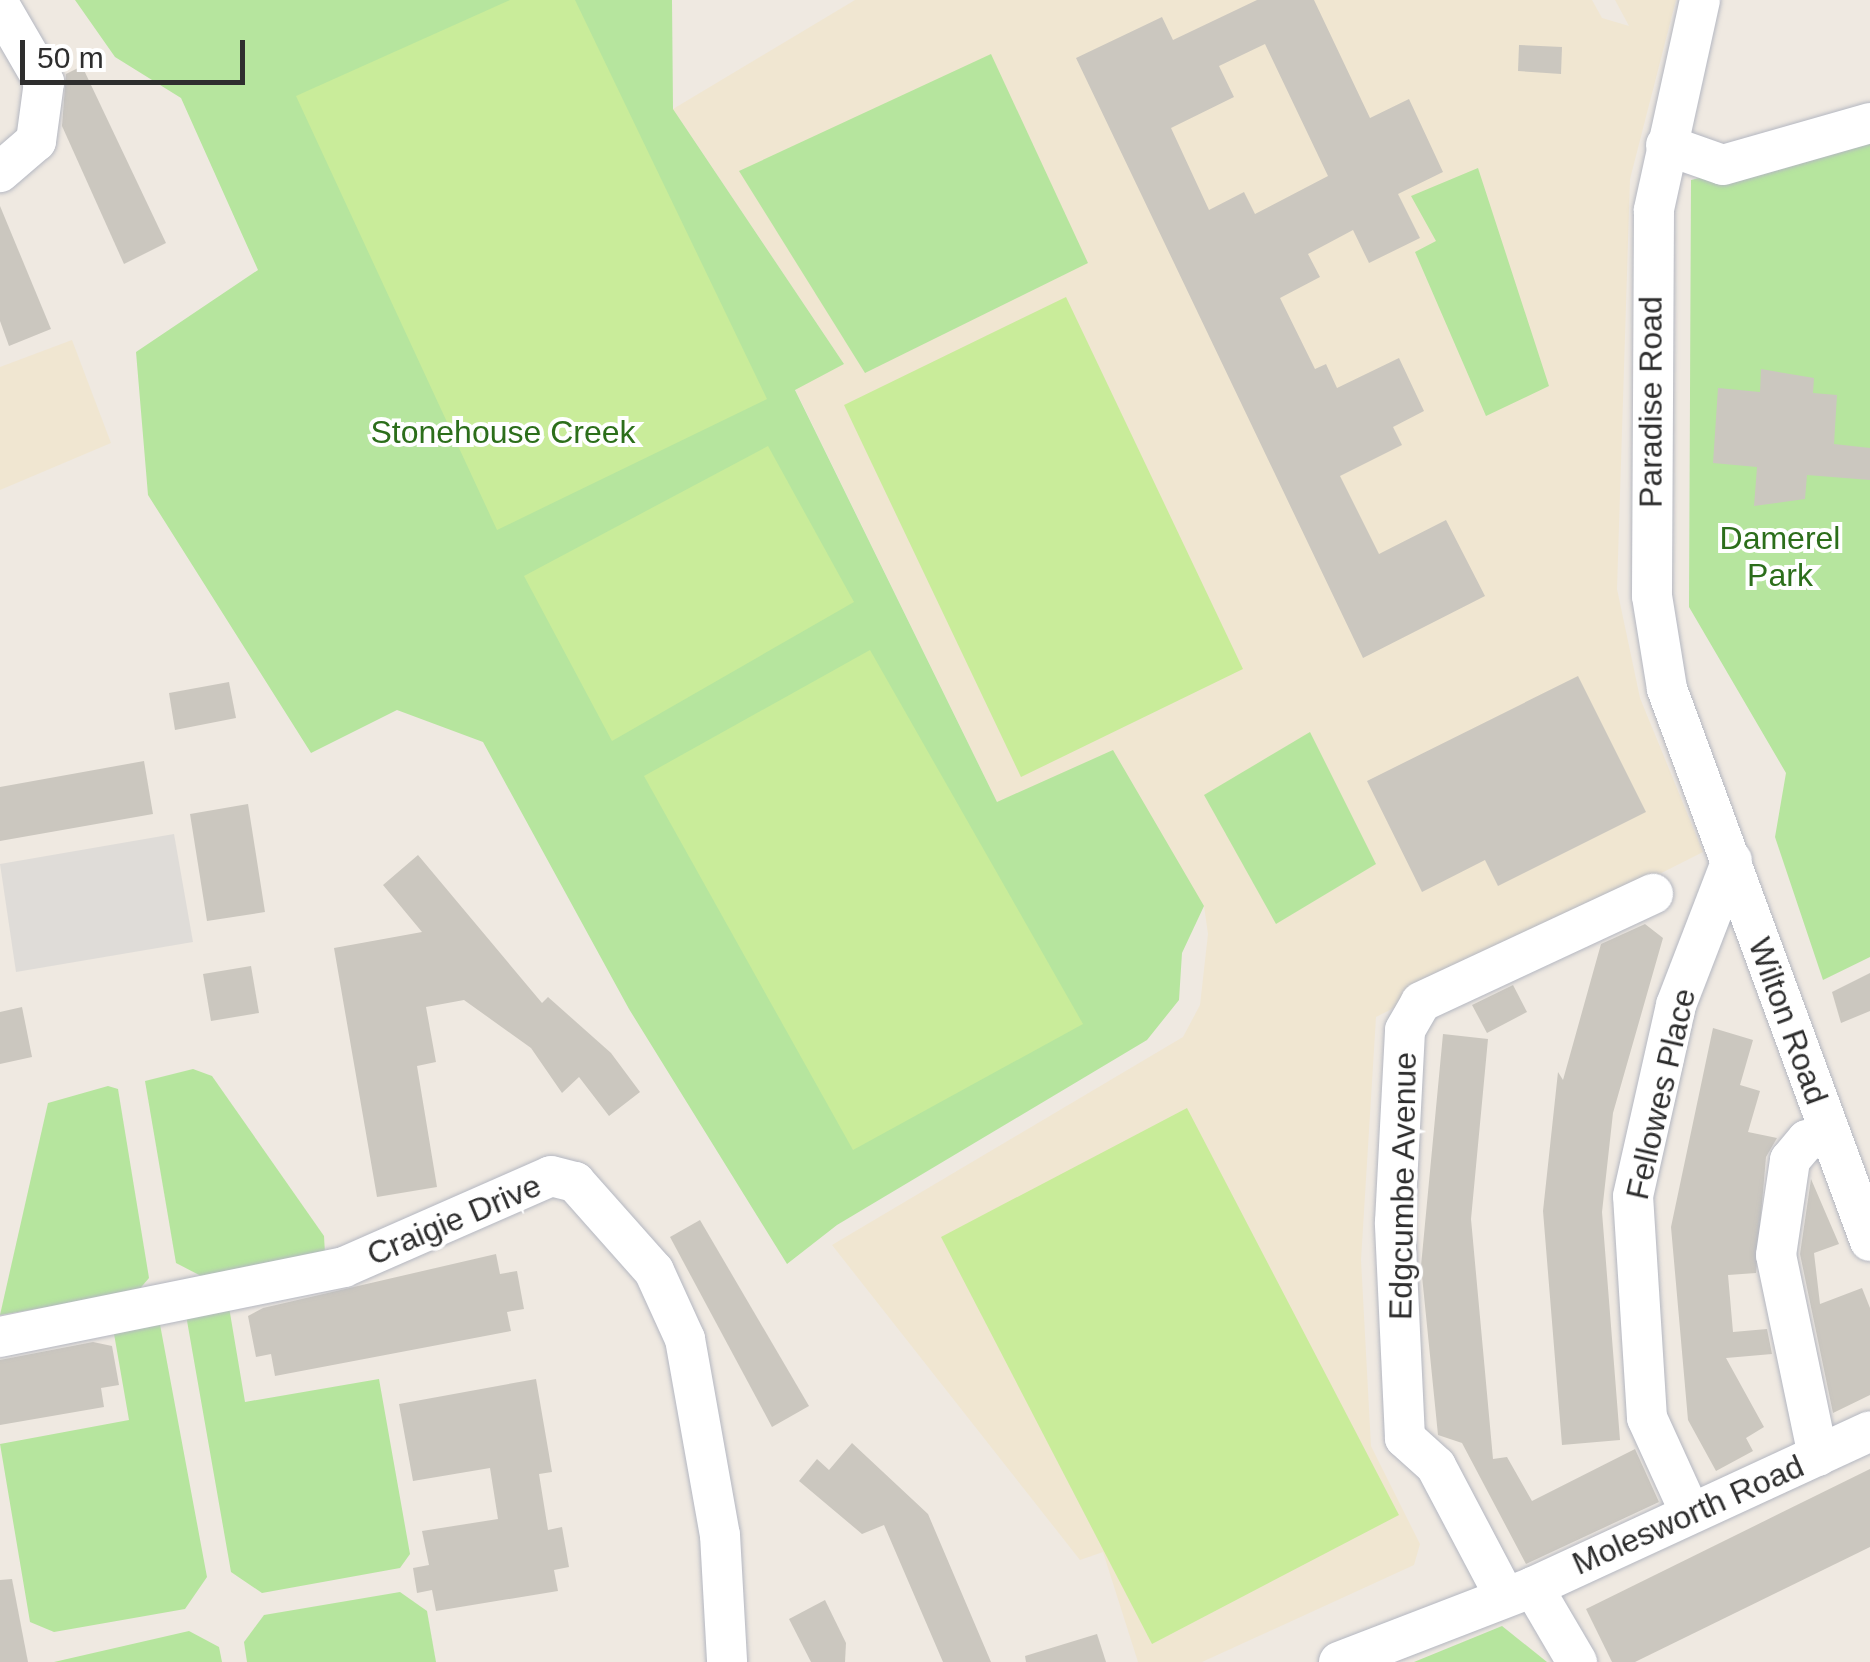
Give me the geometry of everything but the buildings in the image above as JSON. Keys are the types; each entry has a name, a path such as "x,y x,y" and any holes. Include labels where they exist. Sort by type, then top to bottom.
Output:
{"street":[{"name":"Paradise Road","path":"1700,0 1666,145 1648,378 1652,596 1668,688 1710,800"},
{"path":"0,6 44,82 36,141 9,167"},
{"path":"1666,145 1723,165 1870,122"},
{"name":"Wilton Road","path":"1710,800 1829,1136 1869,1234"},
{"name":"Fellowes Place","path":"1688,1508 1647,1418 1633,1196 1676,1005 1732,860"},
{"name":"Edgcumbe Avenue","path":"1577,1662 1519,1592 1436,1466 1405,1438 1395,1222 1405,1030 1421,1002 1652,894"},
{"path":"1818,1456 1776,1254 1790,1160 1807,1140 1829,1136"},
{"name":"Craigie Drive","path":"0,1337 344,1267 551,1176 575,1182 654,1271 685,1339 720,1535 728,1662"},
{"name":"Molesworth Road","path":"1339,1662 1519,1592 1688,1508 1870,1431"}],"shaded area":[{"path":"855,0 1592,0 1602,18 1629,26 1615,0 1676,0 1630,179 1617,589 1640,698 1703,852 1376,1017 1361,1260 1371,1446 1420,1544 1414,1565 1202,1662 1138,1662 1103,1552 1080,1560 832,1245 1183,1037 1200,1005 1208,934 1204,906 997,802 795,389 844,364 673,109"},
{"path":"72,340 111,443 0,490 0,367"},
{"path":"174,834 193,942 16,972 0,864"}],"green space":[{"name":"Stonehouse Creek","path":"75,0 672,0 673,109 844,364 795,390 997,802 1113,750 1204,906 1182,953 1179,1000 1147,1040 837,1225 787,1264 629,1009 483,742 397,710 311,753 148,495 136,352 258,270 181,98 115,57"},
{"path":"510,0 575,0 767,399 497,530 296,96"},
{"path":"991,54 1088,263 865,373 739,171"},
{"name":"Damerel Park","path":"1870,136 1870,957 1823,980 1775,837 1786,773 1689,607 1691,180"},
{"path":"1478,168 1549,386 1486,416 1415,252 1436,241 1411,196"},
{"path":"1066,297 1243,669 1021,777 844,405"},
{"path":"768,446 854,602 612,741 524,576"},
{"path":"870,650 1083,1024 853,1150 644,776"},
{"path":"1310,732 1376,864 1276,924 1204,795"},
{"path":"193,1069 212,1076 324,1236 325,1254 205,1278 176,1263 145,1081"},
{"path":"108,1086 118,1089 149,1278 137,1292 0,1315 48,1103"},
{"path":"1187,1108 1399,1515 1152,1644 941,1237"},
{"path":"229,1307 245,1402 379,1379 410,1554 400,1568 262,1593 231,1572 186,1315"},
{"path":"159,1319 207,1577 185,1609 54,1632 30,1622 0,1444 129,1420 113,1328"},
{"path":"400,1592 427,1611 436,1662 247,1662 244,1642 264,1615"},
{"path":"1502,1626 1547,1662 1414,1662"},
{"path":"189,1631 219,1647 222,1662 54,1662"}]}
